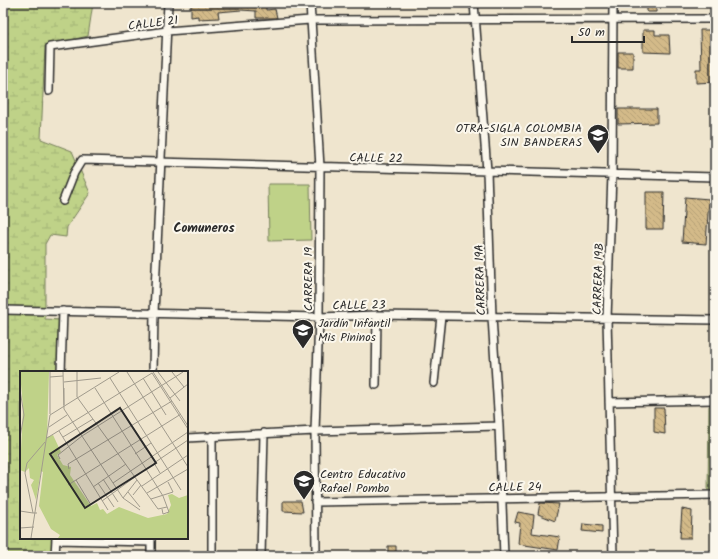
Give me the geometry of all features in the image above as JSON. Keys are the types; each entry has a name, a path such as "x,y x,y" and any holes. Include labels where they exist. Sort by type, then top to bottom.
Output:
{"street":[{"path":"153,371 154,312 168,3"},
{"name":"CARRERA 19","path":"310,3 320,168 319,317 315,430 316,556"},
{"name":"CARRERA 19A","path":"474,3 487,171 492,317 499,426 504,556"},
{"name":"CARRERA 19B","path":"613,3 612,174 607,319 613,556"},
{"name":"CALLE 21","path":"49,91 50,47 167,31 310,20 475,21 715,19"},
{"name":"CALLE 22","path":"63,201 74,173 82,160 320,168 715,176"},
{"name":"CALLE 23","path":"3,310 154,312 319,317 441,316 715,320"},
{"path":"61,371 63,311"},
{"path":"376,386 377,316"},
{"path":"434,383 441,316"},
{"path":"609,402 715,400"},
{"path":"188,438 315,430 499,426"},
{"path":"262,556 264,433"},
{"path":"212,436 212,556"},
{"name":"CALLE 24","path":"316,502 715,495"},
{"path":"55,556 56,539 151,540 152,556"},
{"path":"705,556 715,555"}],"green space":[{"path":"3,3 93,3 88,36 45,46 41,139 72,151 90,193 67,227 66,237 50,235 45,244 45,319 61,320 59,371 20,371 20,539 55,539 54,556 3,556"},
{"path":"268,184 310,184 311,240 269,241"},
{"path":"709,406 715,406 715,491 708,491"}],"building":[{"path":"191,3 266,3 266,10 275,9 277,18 256,18 256,11 241,10 218,12 219,18 198,19 198,16 191,17"},
{"path":"647,3 656,3 656,12 647,12"},
{"path":"643,30 655,30 655,35 669,35 670,53 643,52"},
{"path":"700,30 714,30 715,82 696,83 696,69 701,69"},
{"path":"618,52 633,52 633,68 618,68"},
{"path":"618,109 657,109 657,123 618,124"},
{"path":"646,192 664,192 663,229 646,229"},
{"path":"685,197 709,199 706,244 682,242"},
{"path":"654,408 664,408 665,434 654,432"},
{"path":"283,501 301,501 303,512 283,511"},
{"path":"540,503 559,504 555,521 538,514"},
{"path":"682,509 692,511 691,538 680,538"},
{"path":"518,512 534,515 532,533 560,537 558,550 518,544 520,523 515,522"},
{"path":"583,524 602,526 602,533 582,531"},
{"path":"388,546 396,546 396,556 388,556"}],"place":[{"name":"OTRA-SIGLA COLOMBIA SIN BANDERAS","path":"598,154"},
{"name":"Jardín Infantil Mis Pininos","path":"303,350"},
{"name":"Centro Educativo Rafael Pombo","path":"304,500"}],"district":[{"name":"Comuneros","path":"204,227"}]}
